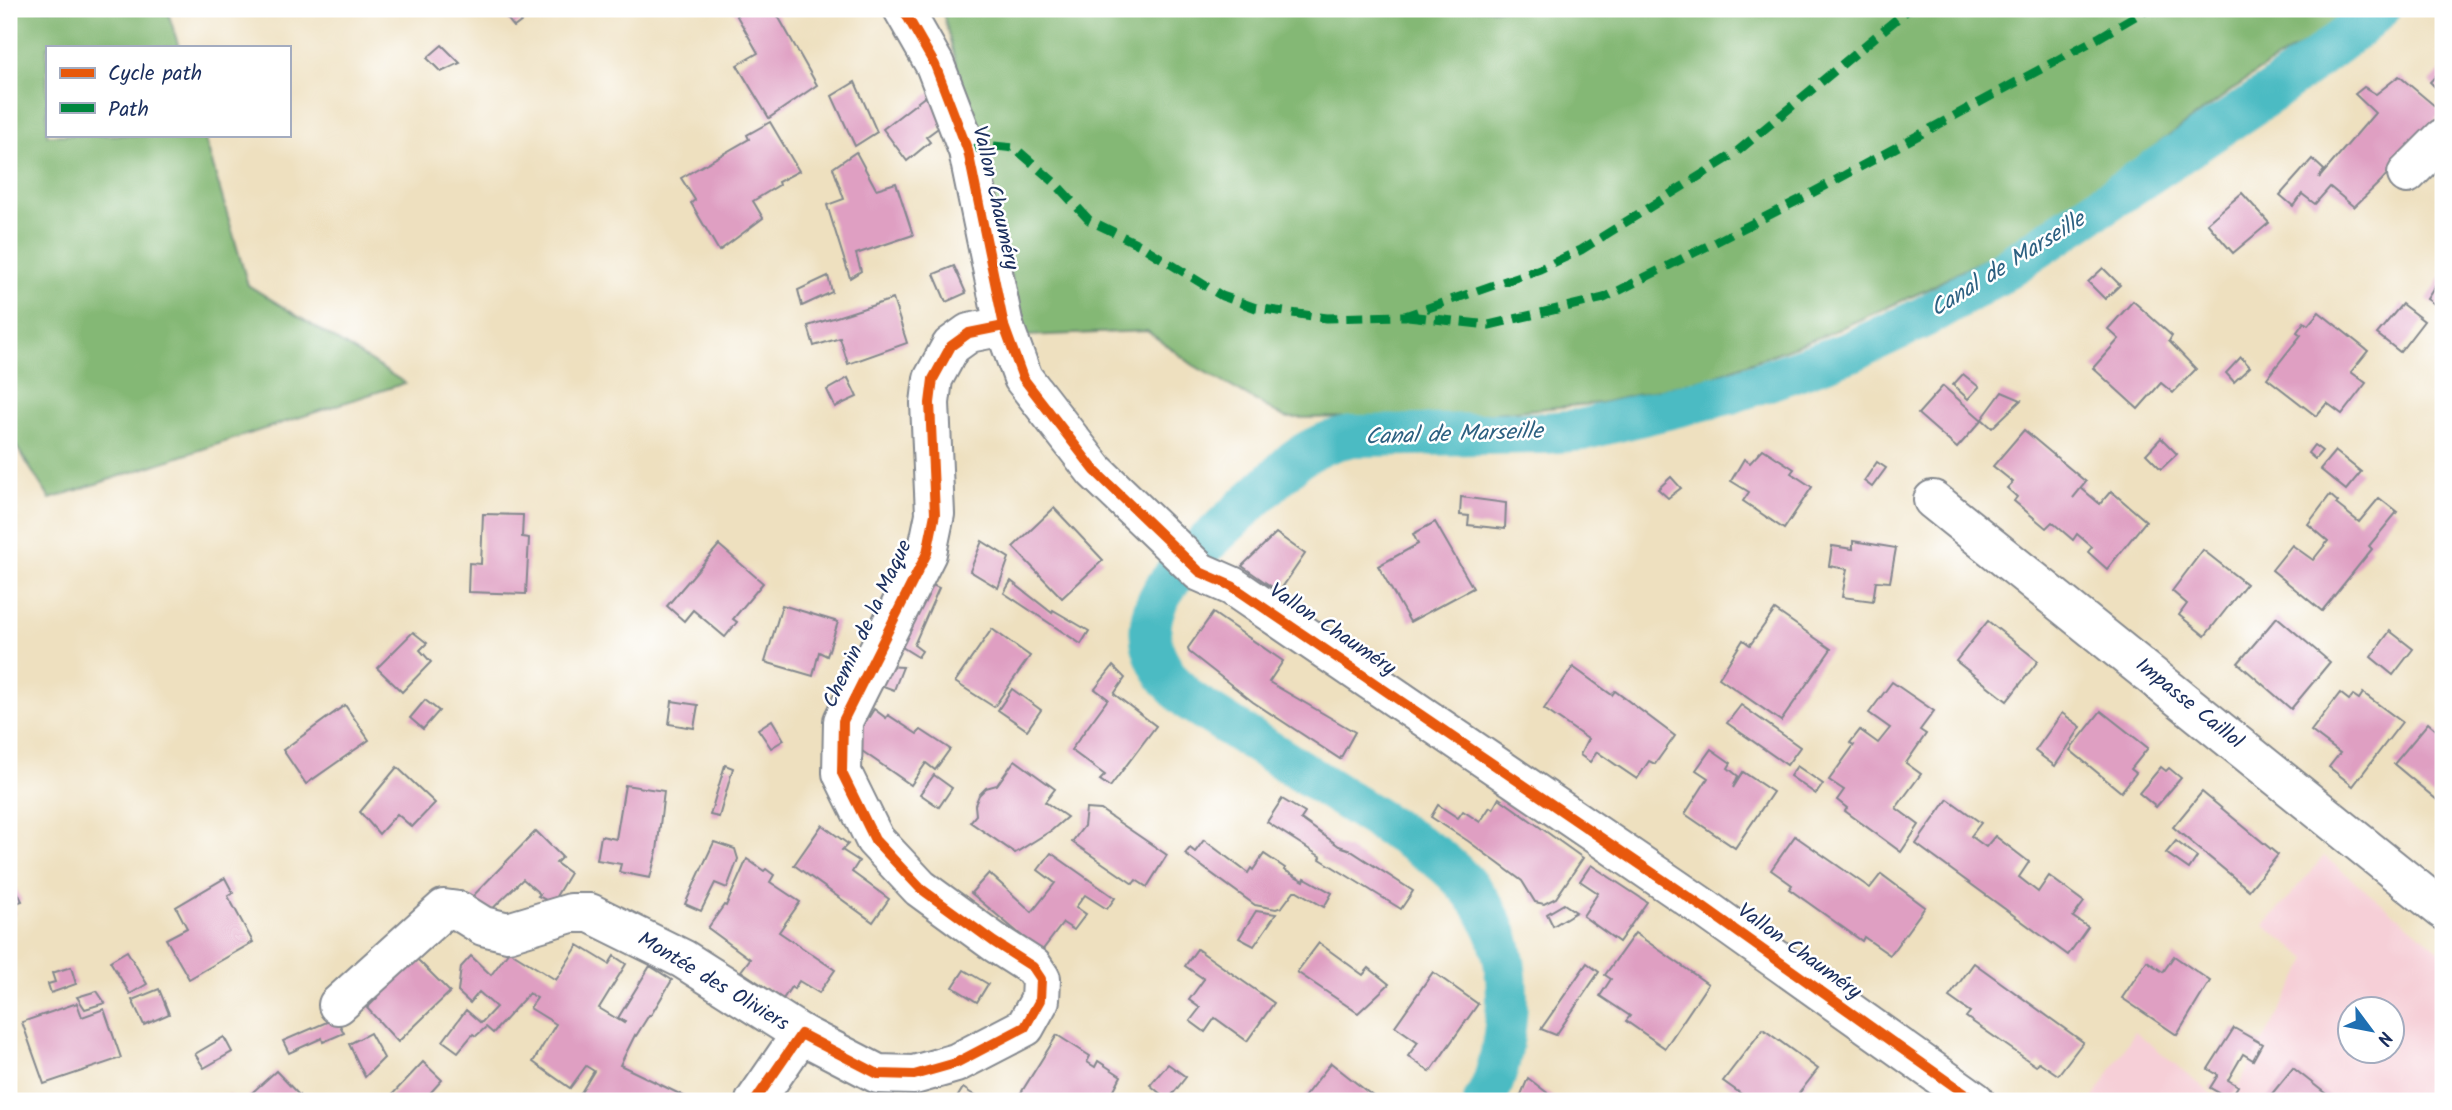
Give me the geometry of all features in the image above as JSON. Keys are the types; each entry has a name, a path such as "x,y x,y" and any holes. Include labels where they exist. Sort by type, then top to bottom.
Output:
{"street":[{"name":"Vallon Chauméry","path":"903,9 935,65 968,151 1004,326 1023,378 1095,471 1189,563 1232,586 1602,837 1975,1101"},
{"path":"2407,174 2443,138"},
{"name":"Chemin de la Maque","path":"802,1034 878,1074 914,1075 956,1063 1025,1027 1040,1000 1041,979 1032,967 920,888 875,840 842,773 843,721 926,552 935,514 930,403 933,379 951,346 969,333 1004,326"},
{"name":"Impasse Caillol","path":"1933,500 2443,910"},
{"name":"Montée des Oliviers","path":"338,1005 444,909 460,911 483,926 508,932 570,913 590,913 684,959 802,1034"},
{"path":"755,1101 802,1034"}],"shaded area":[{"path":"2324,856 2443,953 2443,1101 2230,1101 2308,959 2264,926"},
{"path":"2135,1031 2220,1101 2092,1101"}],"green space":[{"path":"9,9 167,9 179,46 46,46 46,136 204,136 248,285 405,383 50,499 9,435"},
{"path":"942,9 2360,9 2257,72 2098,187 2014,243 1926,290 1825,335 1712,377 1601,403 1461,416 1286,418 1193,365 1147,331 1026,336"}],"building":[{"path":"500,9 538,9 514,27"},
{"path":"774,9 817,85 769,118 737,65 758,53 734,11"},
{"path":"442,45 460,63 441,72 427,58"},
{"path":"2443,68 2443,95 2430,82"},
{"path":"2399,76 2442,112 2381,181 2354,207 2330,187 2315,204 2302,194 2293,206 2280,195 2312,159 2324,170 2319,178 2375,113 2355,94 2364,87 2376,94"},
{"path":"855,82 877,132 855,146 832,96"},
{"path":"931,92 945,123 926,137 930,142 907,161 883,129"},
{"path":"770,122 799,171 778,182 779,185 753,201 763,218 719,251 691,203 695,200 681,178 749,139 747,135"},
{"path":"856,152 876,189 896,183 913,235 856,254 861,271 850,278 827,205 844,199 833,168"},
{"path":"2242,193 2269,223 2233,253 2207,223"},
{"path":"954,266 966,293 946,302 934,274"},
{"path":"2103,268 2120,285 2105,299 2088,282"},
{"path":"2443,274 2443,310 2427,299"},
{"path":"828,276 832,292 802,306 798,290"},
{"path":"893,299 907,343 848,364 840,338 814,346 808,326"},
{"path":"2133,301 2172,336 2169,341 2196,369 2173,393 2161,383 2138,409 2093,368 2119,339 2108,329"},
{"path":"2402,304 2424,321 2400,352 2377,334"},
{"path":"2319,312 2368,351 2351,372 2366,383 2342,414 2327,403 2316,416 2267,378 2301,335 2297,332 2304,322 2308,325"},
{"path":"2241,357 2250,367 2234,382 2226,373"},
{"path":"1963,374 1979,387 1968,399 1953,385"},
{"path":"848,378 857,397 835,407 827,390"},
{"path":"1943,386 1982,420 1957,448 1918,414"},
{"path":"2002,392 2021,400 1992,428 1982,419"},
{"path":"2024,430 2086,482 2081,488 2100,504 2111,491 2146,521 2107,569 2088,552 2092,547 2077,534 2073,540 2052,522 2046,528 2014,501 2017,497 2007,488 2013,482 1993,466"},
{"path":"2161,438 2177,454 2161,469 2146,454"},
{"path":"2314,445 2322,451 2315,459 2308,453"},
{"path":"1763,449 1794,469 1791,473 1812,487 1784,529 1743,501 1749,492 1731,481 1744,459 1750,463"},
{"path":"2335,451 2361,472 2346,490 2320,469"},
{"path":"1877,462 1886,468 1872,487 1864,481"},
{"path":"1671,477 1681,488 1668,498 1658,489"},
{"path":"2330,495 2338,502 2336,504 2359,522 2379,498 2397,512 2369,546 2372,549 2322,611 2272,570 2292,545 2313,560 2328,541 2308,524"},
{"path":"1461,497 1506,503 1505,529 1468,525 1469,516 1460,515"},
{"path":"1054,508 1103,560 1062,598 1013,547"},
{"path":"483,514 523,515 522,537 529,538 526,594 468,592 469,563 481,564"},
{"path":"1435,522 1473,588 1410,622 1378,566 1418,544 1413,534"},
{"path":"1276,533 1305,554 1279,592 1242,566"},
{"path":"982,541 1009,558 998,588 970,571"},
{"path":"1853,541 1896,548 1890,582 1876,581 1873,601 1842,597 1847,569 1829,566 1832,546 1853,549"},
{"path":"719,545 763,583 733,619 737,622 725,637 693,610 684,621 667,606"},
{"path":"2203,550 2246,584 2205,636 2179,615 2187,604 2172,591"},
{"path":"921,580 939,588 914,645 922,651 918,657 894,642"},
{"path":"1011,581 1052,613 1053,610 1089,631 1081,644 1004,593"},
{"path":"782,605 838,622 827,656 819,652 813,676 765,662"},
{"path":"1775,610 1831,649 1781,721 1719,678 1743,640 1750,645"},
{"path":"1213,613 1283,661 1269,682 1355,732 1340,759 1253,702 1189,652 1188,648"},
{"path":"2277,617 2330,662 2291,709 2238,663"},
{"path":"1988,621 2038,661 2007,701 1956,661"},
{"path":"992,629 1030,656 994,707 955,682"},
{"path":"2390,631 2413,649 2393,675 2371,657"},
{"path":"413,632 427,643 420,650 431,662 402,692 377,668"},
{"path":"883,666 903,667 894,690 875,683"},
{"path":"1113,666 1125,678 1114,694 1156,726 1110,787 1100,780 1105,775 1071,750 1108,699 1095,689"},
{"path":"1573,667 1612,695 1615,691 1675,736 1655,764 1649,761 1637,779 1597,752 1590,762 1580,755 1588,739 1544,709"},
{"path":"1892,682 1934,711 1920,730 1926,734 1906,763 1921,774 1896,808 1919,825 1901,852 1845,811 1847,808 1837,800 1844,790 1829,780 1854,745 1850,743 1860,730 1878,743 1890,728 1869,713"},
{"path":"1012,689 1041,710 1027,730 998,710"},
{"path":"2340,693 2349,700 2353,695 2359,699 2363,693 2402,722 2353,786 2329,767 2340,753 2311,731"},
{"path":"425,700 439,711 423,729 410,718"},
{"path":"672,701 698,705 694,728 669,724"},
{"path":"345,705 369,740 306,784 283,750"},
{"path":"1741,705 1800,747 1787,765 1727,723"},
{"path":"874,709 917,734 921,730 950,749 935,770 926,763 911,785 862,751 860,753 863,712 869,717"},
{"path":"2101,711 2148,748 2131,769 2136,773 2121,792 2070,750"},
{"path":"2062,713 2081,727 2055,766 2035,751"},
{"path":"772,720 784,740 771,748 758,729"},
{"path":"2428,723 2443,736 2443,805 2394,764"},
{"path":"1711,749 1731,763 1728,768 1738,776 1733,788 1743,772 1773,792 1735,848 1685,814 1708,778 1696,770"},
{"path":"1015,760 1055,789 1045,802 1067,817 1052,830 1015,853 970,822 976,815 975,805 979,795 986,788 997,785"},
{"path":"725,765 733,768 719,817 710,815"},
{"path":"1797,766 1823,784 1816,794 1790,776"},
{"path":"397,767 435,803 412,827 397,814 379,834 360,812"},
{"path":"2161,767 2166,771 2169,768 2181,778 2156,807 2139,793"},
{"path":"934,775 952,788 939,807 920,794"},
{"path":"625,785 664,791 657,851 650,878 619,872 621,864 597,860 601,836 616,839"},
{"path":"2202,792 2278,855 2249,890 2173,827"},
{"path":"1499,798 1583,858 1556,898 1544,904 1535,902 1522,881 1431,817 1438,805 1458,818 1463,811 1480,822 1490,807 1493,809"},
{"path":"1282,799 1305,813 1301,819 1339,846 1348,849 1413,891 1401,909 1320,859 1321,857 1267,822"},
{"path":"1948,799 1981,823 1971,836 1986,847 1995,836 2029,862 2019,877 2038,892 2049,876 2084,902 2073,917 2088,927 2068,955 1916,844"},
{"path":"1086,809 1101,810 1167,855 1147,887 1136,880 1133,884 1072,842 1084,826"},
{"path":"822,825 848,844 842,850 859,861 852,872 889,899 873,922 794,865"},
{"path":"536,831 562,857 556,863 570,873 552,903 538,896 540,894 523,879 485,916 470,899"},
{"path":"1795,836 1870,888 1881,874 1925,907 1890,955 1864,937 1862,941 1789,889 1792,885 1771,870"},
{"path":"1204,840 1248,873 1264,854 1285,868 1284,870 1332,893 1324,907 1297,891 1294,891 1282,907 1276,909 1255,905 1185,854 1190,848 1195,852"},
{"path":"2176,841 2197,857 2189,869 2166,853"},
{"path":"714,842 735,849 738,859 727,888 715,883 701,911 685,904"},
{"path":"1051,853 1115,898 1107,909 1085,895 1076,907 1086,914 1074,930 1063,923 1041,952 971,893 989,873 1032,912 1055,883 1038,870"},
{"path":"747,859 774,875 770,882 800,902 779,932 835,970 819,993 799,981 783,999 741,971 750,959 708,928 724,905 726,906"},
{"path":"1591,865 1647,902 1619,942 1583,916 1598,893 1580,881"},
{"path":"225,878 233,893 228,896 253,942 189,979 166,939 187,928 176,907"},
{"path":"11,879 22,901 11,905 15,914 9,917 9,880"},
{"path":"1564,904 1576,912 1553,926 1547,914"},
{"path":"1256,911 1276,914 1254,946 1239,938"},
{"path":"1635,933 1708,984 1665,1048 1626,1021 1630,1016 1600,996 1611,979 1605,975"},
{"path":"1319,943 1363,975 1369,968 1389,984 1358,1013 1297,972"},
{"path":"578,945 609,964 614,956 626,964 599,1008 624,1023 625,1021 618,1018 650,966 672,980 651,1015 635,1035 620,1065 694,1101 576,1101 594,1071 586,1066 570,1088 533,1062 556,1024 530,1008 537,998 529,993 493,1033 486,1027 476,1036 473,1034 458,1052 443,1041 466,1010 481,1023 496,1007 479,992 470,1003 458,992 461,967 471,956 491,975 509,951 556,980"},
{"path":"1197,949 1274,1003 1247,1041 1215,1018 1205,1032 1190,1021 1200,1008 1189,1000 1204,979 1185,966"},
{"path":"127,951 147,984 130,994 110,961"},
{"path":"414,956 450,992 398,1042 367,1008 377,998 374,995"},
{"path":"2174,956 2210,981 2177,1035 2122,998 2147,961 2163,972"},
{"path":"1587,963 1599,972 1556,1035 1541,1029"},
{"path":"1974,963 2083,1042 2058,1075 2039,1062 2036,1066 1966,1017 1970,1012 1949,997"},
{"path":"71,967 76,984 51,993 48,984 55,982 52,973"},
{"path":"964,970 988,984 977,1002 953,987"},
{"path":"1433,972 1478,1004 1430,1072 1408,1056 1418,1042 1395,1026"},
{"path":"159,989 169,1014 144,1025 132,1000"},
{"path":"97,991 105,1003 85,1009 77,997"},
{"path":"77,1003 82,1017 104,1009 121,1058 44,1084 22,1022"},
{"path":"336,1018 344,1033 323,1042 322,1038 289,1053 283,1041"},
{"path":"2234,1028 2262,1044 2253,1060 2243,1054 2228,1080 2238,1086 2230,1099 2210,1088 2218,1075 2208,1069"},
{"path":"1763,1029 1818,1069 1793,1101 1751,1101 1723,1081"},
{"path":"370,1033 384,1058 365,1077 349,1044"},
{"path":"1057,1035 1090,1056 1087,1062 1095,1067 1098,1061 1121,1076 1108,1101 1026,1101 1019,1096"},
{"path":"224,1037 232,1052 204,1068 195,1054"},
{"path":"423,1062 442,1080 423,1101 386,1101"},
{"path":"1331,1063 1379,1101 1301,1101"},
{"path":"1168,1064 1186,1077 1168,1100 1150,1085"},
{"path":"2293,1068 2335,1101 2266,1101"},
{"path":"276,1071 299,1095 292,1101 243,1101"},
{"path":"1528,1078 1558,1101 1525,1101 1520,1097"},
{"path":"963,1088 983,1101 955,1101"},
{"path":"229,1094 235,1101 222,1101"}],"waterway":[{"name":"Canal de Marseille","path":"1484,1101 1500,1061 1507,1007 1503,957 1497,934 1487,913 1456,873 1434,855 1190,701 1176,687 1155,656 1151,635 1152,615 1170,580 1295,460 1329,442 1352,436 1581,430 1731,393 1852,351 1924,317 1997,275 2272,92 2379,9"}],"marked path":[{"path":"968,151 985,145 1015,148 1055,183 1089,220 1140,245 1222,296 1256,308 1327,318 1405,316 1540,269 1581,250 1733,155 1909,9"},
{"path":"1408,316 1489,325 1604,298 1799,200 2147,9"}],"cycle path":[{"path":"903,9 935,65 968,151 1004,326 1023,378 1095,471 1200,572 1232,586 1704,908 1975,1101"},
{"path":"755,1101 801,1034 878,1074 914,1075 956,1063 1025,1027 1040,1000 1041,979 1033,967 920,888 875,840 842,773 843,721 927,553 935,514 930,403 933,379 951,346 969,333 1004,326"}]}
